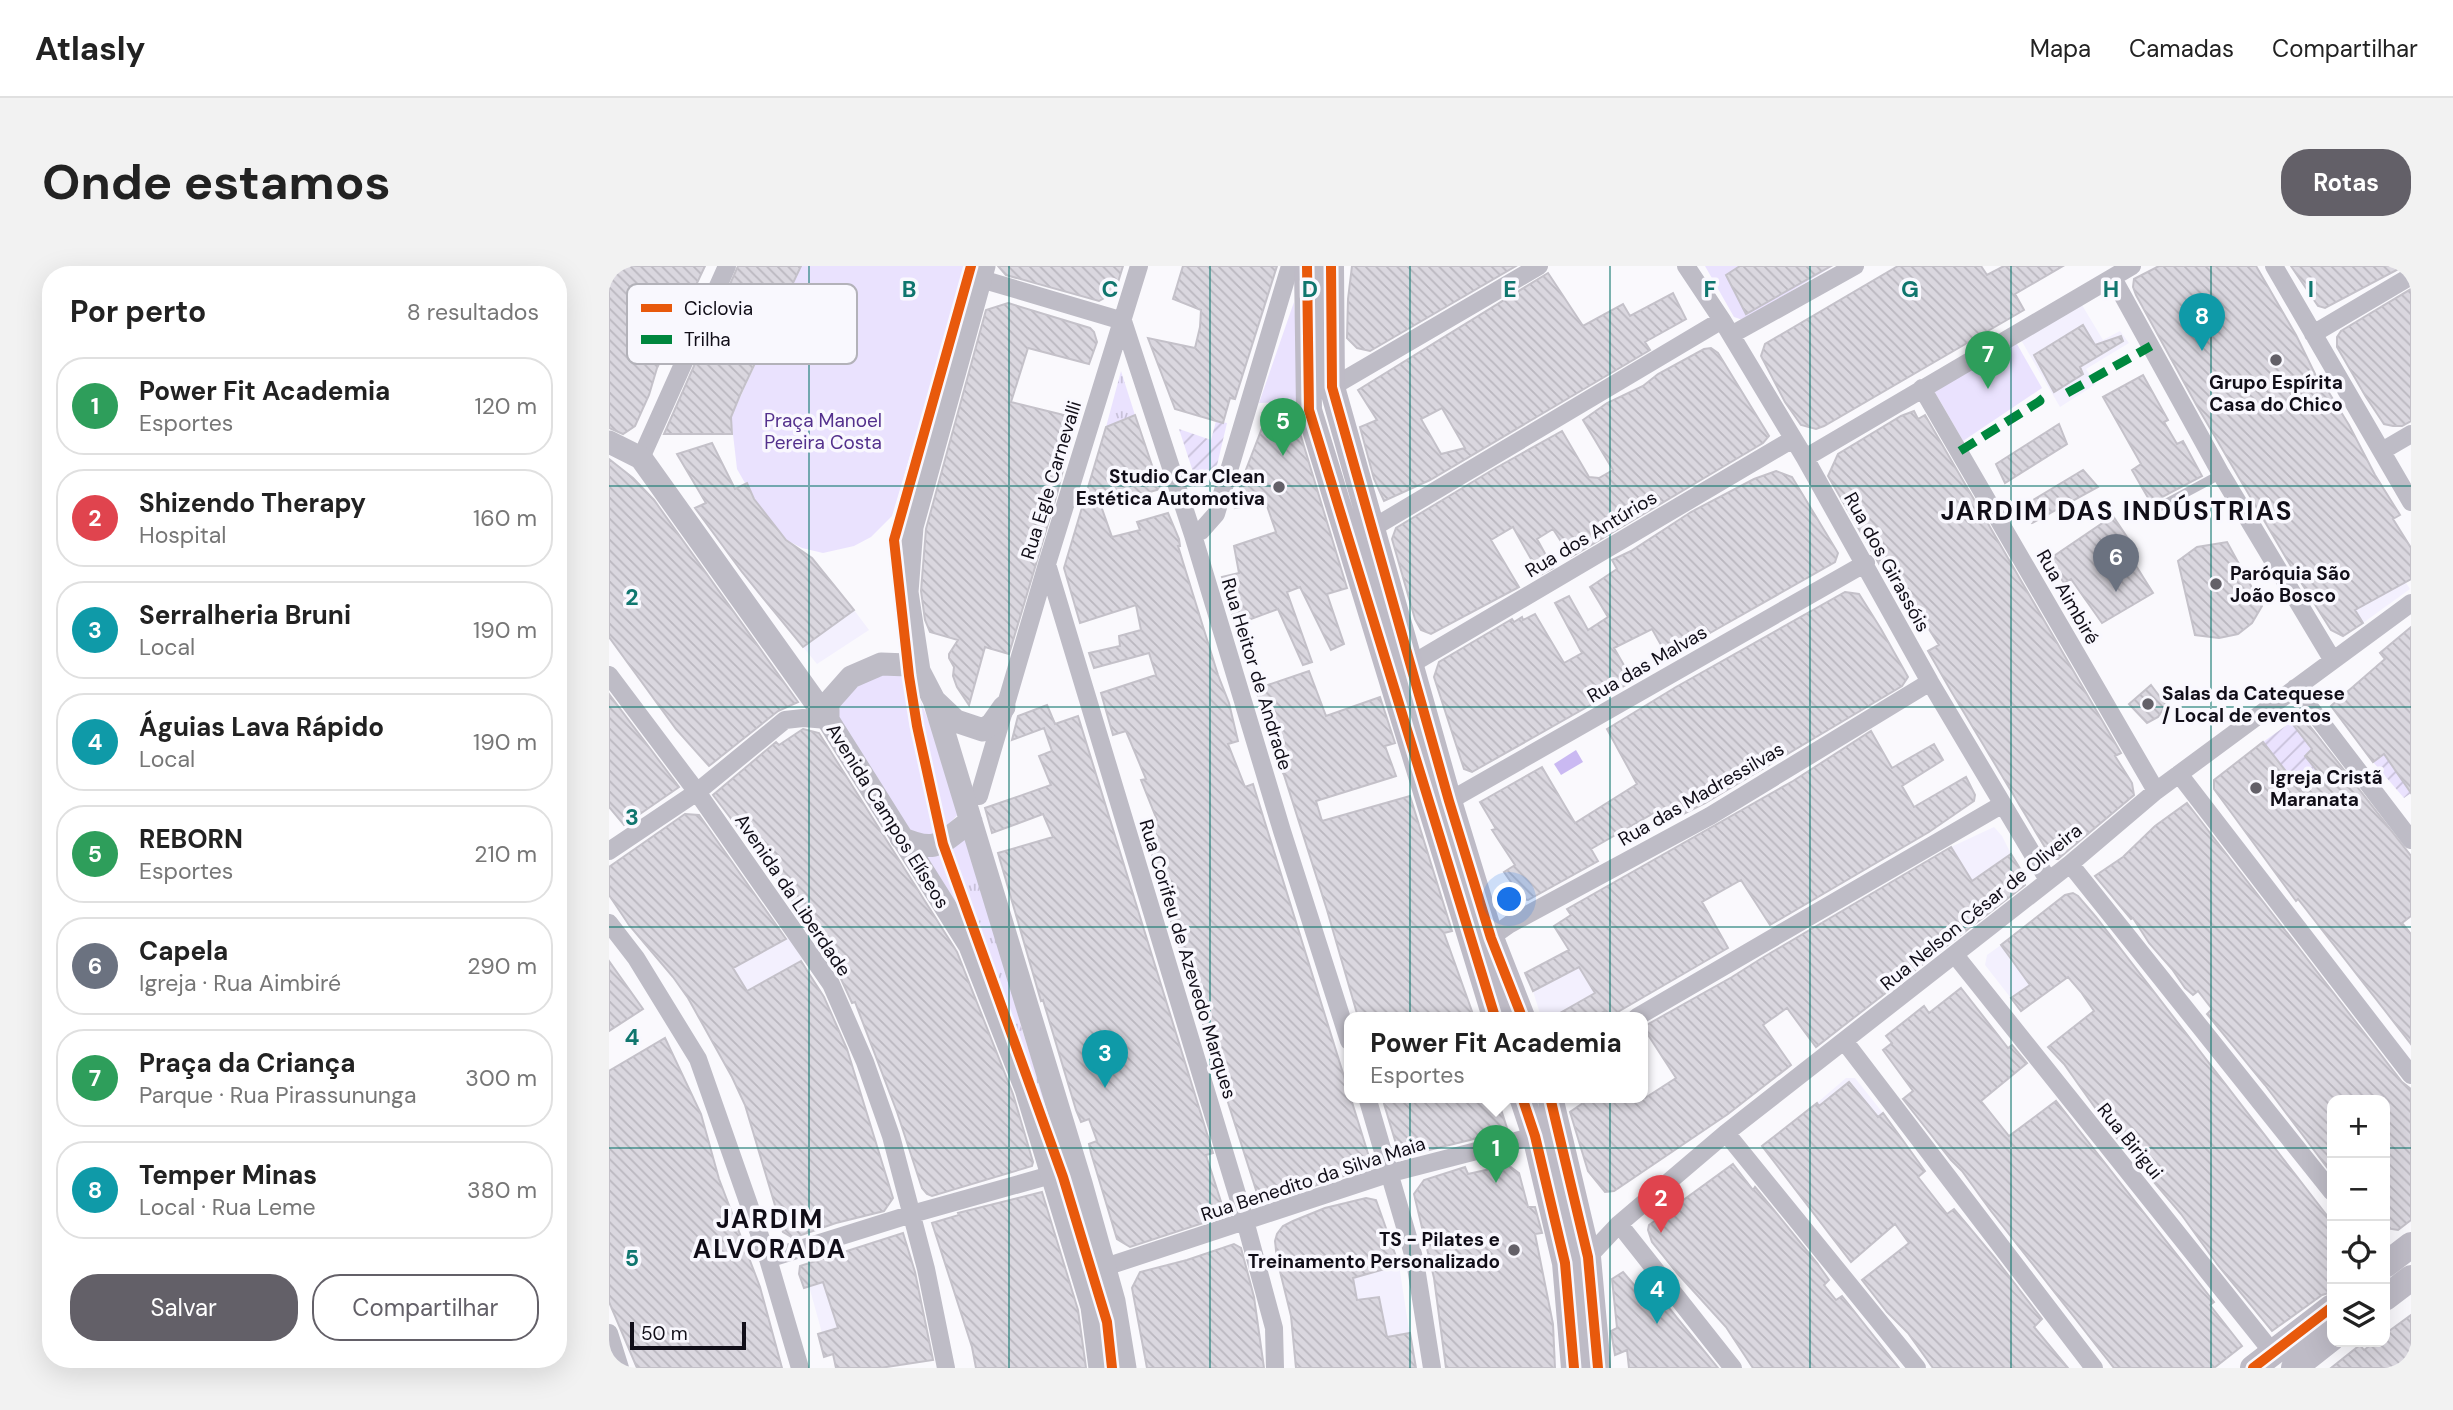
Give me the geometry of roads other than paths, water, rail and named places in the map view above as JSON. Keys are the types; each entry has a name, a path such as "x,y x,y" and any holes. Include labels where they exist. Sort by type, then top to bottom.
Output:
{"main road":[{"path":"1331,266 1332,387 1449,801 1482,944 1494,1012"},
{"path":"1306,279 1309,410 1482,944 1519,1012"},
{"path":"1524,1103 1576,1260 1574,1368"},
{"path":"1551,1103 1576,1260 1598,1368"},
{"path":"2390,1259 2411,1245"},
{"path":"2390,1294 2411,1278"},
{"path":"2274,1363 2327,1312"},
{"path":"2274,1363 2327,1340"}],"street":[{"path":"719,284 727,266"},
{"name":"Rua Egle Carnevalli","path":"979,796 1139,266"},
{"path":"1193,536 1216,514 1290,266"},
{"path":"1332,387 1539,266"},
{"name":"Rua dos Girassóis","path":"1686,266 1805,458 1866,563 1930,682 2048,880"},
{"path":"1371,529 1726,327 1855,266"},
{"path":"1805,458 2133,266"},
{"path":"2274,266 2411,502"},
{"path":"1123,321 982,272 912,527 907,592 919,671 934,700 1081,1183 1114,1301 1125,1368"},
{"path":"2313,334 2411,276"},
{"path":"2113,278 2221,474 2332,659"},
{"path":"1279,297 1306,279"},
{"name":"Rua Heitor de Andrade","path":"1123,321 1193,536 1344,1025"},
{"path":"641,458 683,364"},
{"name":"Rua Aimbiré","path":"1922,388 2156,791"},
{"path":"2382,452 2411,435"},
{"name":"Rua dos Antúrios","path":"1410,665 1793,439"},
{"name":"Avenida Campos Elíseos","path":"609,442 641,458 828,720 970,946 1026,1089 1092,1307 1100,1368"},
{"name":"Rua das Malvas","path":"1449,801 1866,563"},
{"name":"Rua Corifeu de Azevedo Marques","path":"1047,564 1245,1223 1274,1328 1275,1368"},
{"name":"Rua Nelson César de Oliveira","path":"1576,1260 1726,1133 2070,864 2156,791 2411,603"},
{"path":"609,851 697,792 785,720 828,720 828,703 851,677 881,664 908,665 919,671"},
{"name":"Avenida da Liberdade","path":"609,675 697,792 831,984 865,1062 891,1136 926,1269 946,1368"},
{"name":"Rua das Madressilvas","path":"1482,944 1510,924 1710,816 1930,682"},
{"path":"2294,688 2411,840"},
{"path":"934,700 956,721 983,730 992,724 1004,707"},
{"path":"2179,774 2411,1075"},
{"path":"1646,1012 2003,804"},
{"path":"901,838 920,846 943,844 971,821"},
{"path":"2070,864 2327,1186"},
{"path":"609,923 636,958 698,1059 768,1259 800,1368"},
{"name":"Rua Birigui","path":"1955,955 2274,1363"},
{"path":"1845,1041 2094,1368"},
{"path":"1369,1103 1415,1261 1432,1368"},
{"path":"1726,1133 1917,1368"},
{"name":"Rua Benedito da Silva Maia","path":"1105,1267 1391,1174 1535,1136"},
{"path":"768,1259 912,1214 1052,1175 1081,1183"},
{"path":"1619,1224 1733,1368"},
{"path":"1079,1265 1105,1267"},
{"path":"609,1333 620,1368"}],"lane":[{"path":"2148,513 2221,474"}],"place":[{"name":"Temper Minas","path":"2202,351"},
{"name":"Grupo Espírita Casa do Chico","path":"2276,360"},
{"name":"Praça da Criança","path":"1988,389"},
{"name":"REBORN","path":"1283,456"},
{"name":"Studio Car Clean Estética Automotiva","path":"1279,487"},
{"name":"Paróquia São João Bosco","path":"2216,584"},
{"name":"Capela","path":"2116,592"},
{"name":"Salas da Catequese / Local de eventos","path":"2148,704"},
{"name":"Igreja Cristã Maranata","path":"2256,788"},
{"name":"Serralheria Bruni","path":"1105,1088"},
{"name":"Power Fit Academia","path":"1496,1183"},
{"name":"Shizendo Therapy","path":"1661,1233"},
{"name":"TS - Pilates e Treinamento Personalizado","path":"1514,1250"},
{"name":"Águias Lava Rápido","path":"1657,1324"}],"district":[{"name":"JARDIM DAS INDÚSTRIAS","path":"2117,511"},
{"name":"JARDIM ALVORADA","path":"770,1234"}],"park label":[{"name":"Praça Manoel Pereira Costa","path":"823,431"}]}
